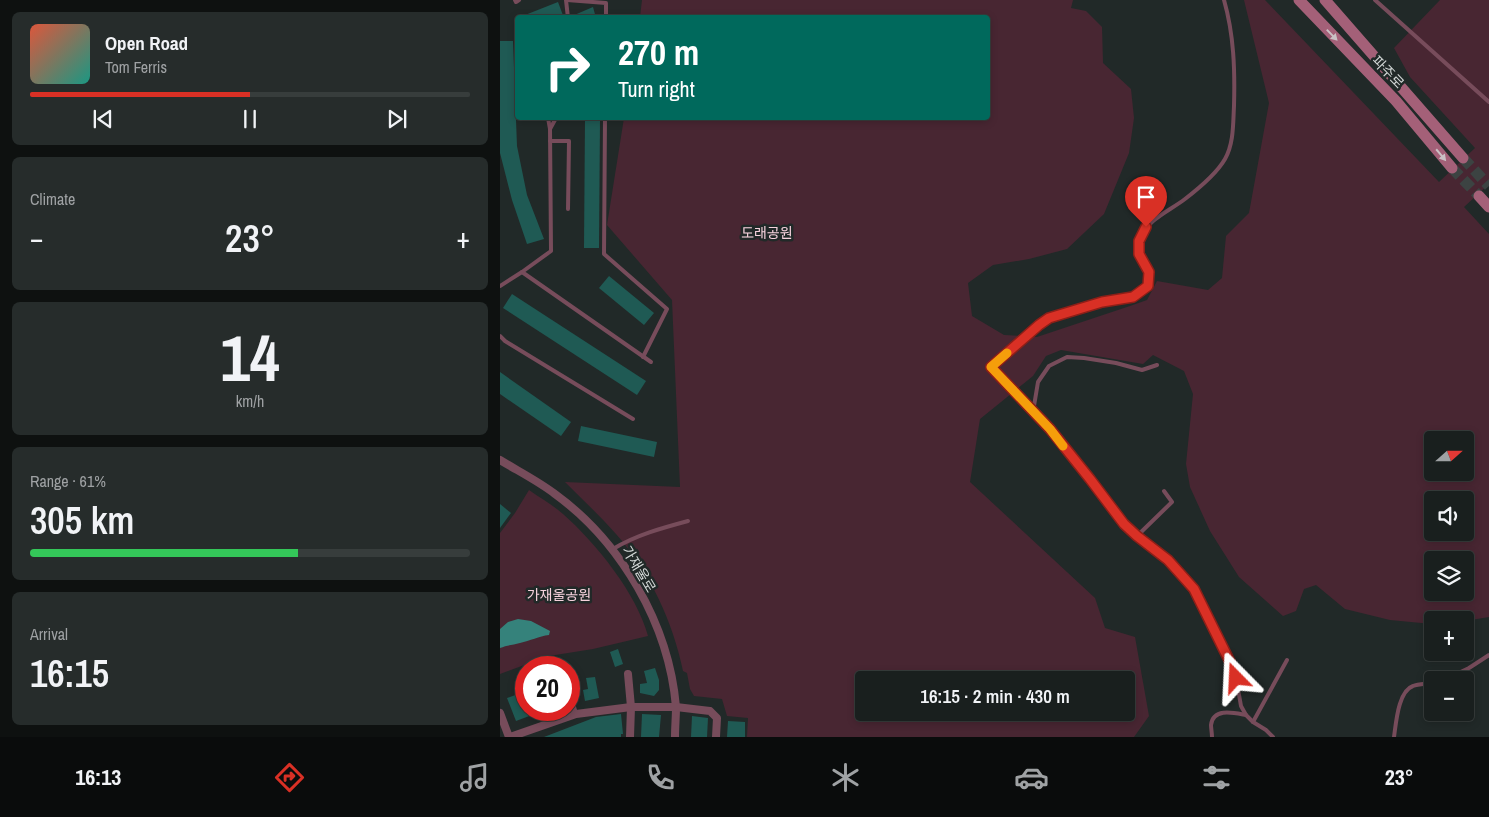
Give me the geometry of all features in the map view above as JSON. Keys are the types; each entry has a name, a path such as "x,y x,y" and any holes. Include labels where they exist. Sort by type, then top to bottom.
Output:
{"main road":[{"name":"파주로","path":"1298,0 1396,101 1452,168"},
{"name":"파주로","path":"1325,0 1463,158"},
{"path":"1479,196 1489,207"}],"street":[{"name":"가재울로","path":"501,463 530,477 556,494 583,517 613,549 627,569 640,591 659,634 670,669 676,707 675,737"},
{"path":"628,674 631,707 630,737"},
{"path":"580,713 631,707 676,707 710,711 717,718 716,737"},
{"path":"500,713 510,737 555,721"}],"lane":[{"path":"515,0 516,2 520,0"},
{"path":"568,15 566,0 606,3 606,15"},
{"path":"1224,0 1232,35 1234,72 1233,134 1226,158 1214,173 1185,199 1162,213 1146,227 1139,241 1139,254 1149,272 1148,286 1133,297 1102,302 1049,318 991,367 1050,429 1124,524 1168,560 1194,589 1230,662 1236,678 1241,706 1253,722 1273,737"},
{"path":"1375,0 1489,102"},
{"path":"500,286 551,251 548,120"},
{"path":"550,129 555,120"},
{"path":"605,120 604,254 667,309 643,357"},
{"path":"550,141 569,141 568,209"},
{"path":"522,272 651,362"},
{"path":"500,336 633,419"},
{"path":"1033,412 1038,382 1049,366 1067,357 1116,363 1142,370 1157,365"},
{"path":"1137,536 1172,502 1164,491"},
{"path":"613,549 653,531 688,521"},
{"path":"1463,671 1489,655"},
{"path":"1253,722 1287,660"},
{"path":"1394,737 1401,701 1405,692 1411,686 1424,684"},
{"path":"1212,737 1211,724 1217,715 1230,712 1246,715"}],"green space":[{"name":"도래공원","path":"642,0 1073,0 1071,8 1086,11 1102,27 1103,63 1131,89 1134,118 1129,153 1104,214 1067,249 1029,259 993,265 968,283 972,316 1004,335 1037,337 1147,300 1157,281 1208,290 1222,278 1226,236 1249,213 1269,103 1244,0 1265,0 1439,182 1475,148 1410,77 1394,48 1440,0 1489,0 1489,184 1464,207 1489,234 1489,617 1474,620 1474,611 1424,611 1424,623 1390,620 1345,609 1316,585 1304,589 1296,611 1283,616 1239,577 1210,531 1190,487 1186,464 1193,394 1184,371 1153,355 1143,364 1061,350 1046,356 1033,376 980,419 970,482 1095,598 1105,628 1135,637 1149,716 1134,737 747,737 748,718 727,716 722,699 694,696 690,689 687,673 683,671 673,634 650,581 616,534 565,482 680,487 672,300 607,225 624,120 990,120 990,15 640,15"},
{"name":"가재울공원","path":"529,490 563,514 576,526 614,570 635,603 648,636 593,649 549,656 515,656 515,668 500,674 500,533"}],"water":[{"path":"518,619 531,621 550,631 549,635 500,648 500,629 508,622"}],"building":[{"path":"558,2 563,15 525,15"},
{"path":"593,7 595,15 574,15"},
{"path":"500,41 513,41 517,146 527,195 544,239 527,244 512,200 500,153"},
{"path":"585,120 600,120 599,248 584,248"},
{"path":"609,276 654,313 644,325 599,288"},
{"path":"512,294 646,381 637,395 503,308"},
{"path":"500,372 571,422 561,436 500,394"},
{"path":"581,426 657,442 654,457 578,441"},
{"path":"500,504 511,513 500,528"},
{"path":"618,649 623,664 615,667 610,652"},
{"path":"655,668 659,680 659,690 654,696 640,693 640,684 647,683 644,671"},
{"path":"595,677 599,698 585,701 583,690 588,689 586,678"},
{"path":"515,695 515,718 507,698"},
{"path":"621,714 623,734 621,734 621,737 544,737 596,717"},
{"path":"642,714 661,715 659,737 641,737"},
{"path":"692,716 708,718 707,737 691,737"},
{"path":"728,721 745,722 745,737 727,737"}],"tunnel":[{"path":"1463,158 1489,186"},
{"path":"1452,168 1479,196"}],"slow traffic":[{"path":"1007,353 991,367 1050,429 1063,446"}],"route":[{"path":"1146,227 1139,241 1139,254 1149,272 1148,286 1133,297 1102,302 1049,318 991,367 1050,429 1124,524 1168,560 1194,589 1236,678"}]}
